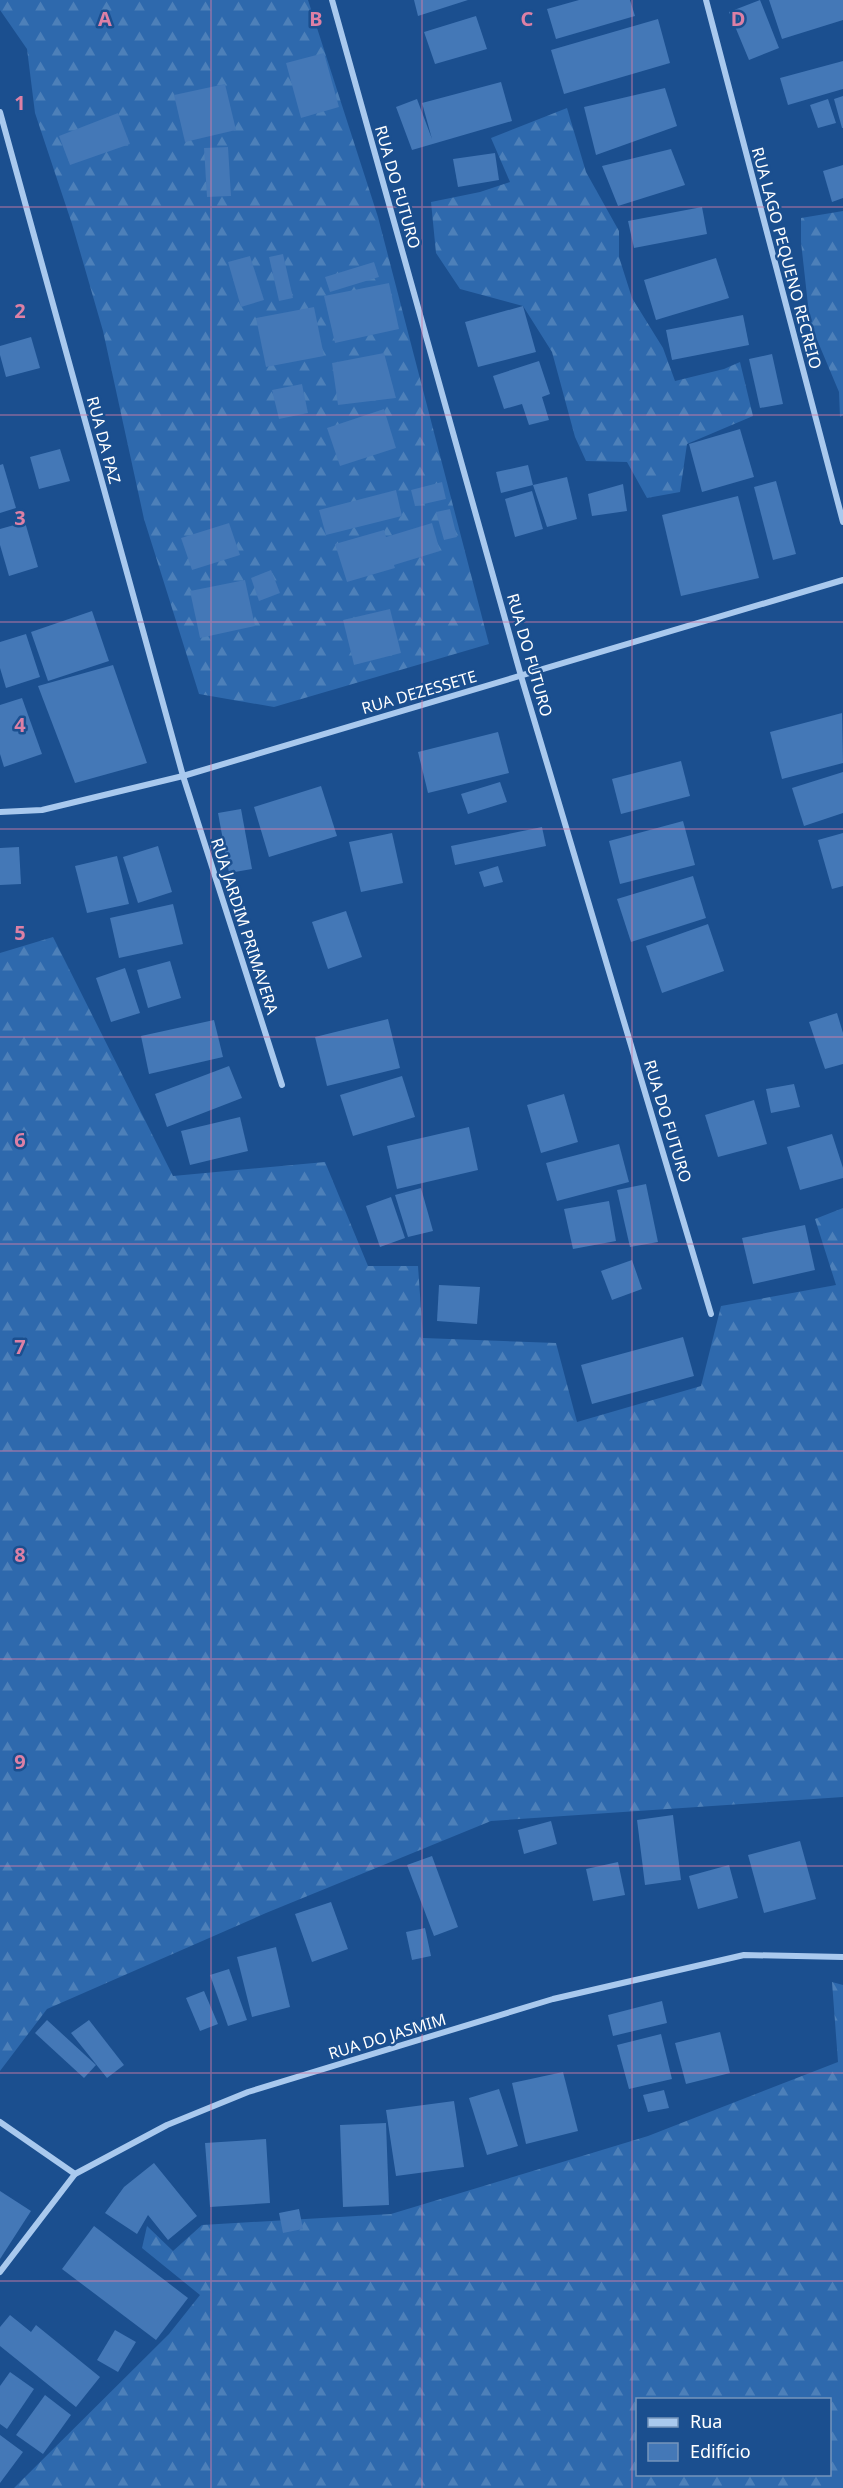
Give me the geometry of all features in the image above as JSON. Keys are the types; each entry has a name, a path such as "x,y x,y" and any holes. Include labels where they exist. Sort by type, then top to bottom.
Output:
{"street":[{"name":"RUA DO FUTURO","path":"332,0 521,676 711,1314"},
{"name":"RUA LAGO PEQUENO RECREIO","path":"706,0 843,522"},
{"name":"RUA DA PAZ","path":"0,112 183,776"},
{"name":"RUA DEZESSETE","path":"0,812 42,810 183,776 843,580"},
{"name":"RUA JARDIM PRIMAVERA","path":"183,776 282,1084"},
{"name":"RUA DO JASMIM","path":"0,2272 75,2174 167,2125 248,2092 553,1999 744,1955 843,1957"},
{"path":"0,2122 75,2174"}],"green space":[{"path":"0,0 308,0 378,217 489,644 274,707 199,694 144,519 103,331 72,224 35,113 27,49 0,10"},
{"path":"567,108 586,172 619,231 619,257 632,298 663,348 675,381 724,369 740,362 753,416 687,444 680,492 647,498 627,462 586,461 575,437 552,352 523,306 460,289 436,253 431,202 480,192 510,182 491,138"},
{"path":"843,211 843,415 840,417 839,392 810,323 801,242 801,218"},
{"path":"53,937 173,1176 325,1162 368,1266 418,1266 423,1338 556,1343 577,1422 701,1386 721,1306 836,1285 815,1219 843,1208 843,1797 491,1821 266,1913 47,2009 0,2071 0,953"},
{"path":"832,1982 843,1985 843,2488 14,2488 169,2334 200,2295 142,2248 147,2226 173,2251 202,2225 391,2214 648,2136 838,2062"}],"building":[{"path":"414,0 468,0 418,16"},
{"path":"579,0 630,0 635,16 556,39 547,9"},
{"path":"760,0 779,48 749,60 729,12"},
{"path":"769,0 843,0 843,20 782,39"},
{"path":"476,16 487,49 435,64 424,32"},
{"path":"658,19 670,63 564,94 551,50"},
{"path":"324,53 339,107 301,118 286,63"},
{"path":"843,61 843,89 788,105 780,78"},
{"path":"501,82 512,121 412,150 396,107 417,99 432,139 422,103"},
{"path":"225,84 236,130 185,142 174,95"},
{"path":"665,88 677,126 596,155 584,107"},
{"path":"843,96 843,128 842,128 834,99"},
{"path":"828,99 836,123 818,128 810,105"},
{"path":"118,113 130,144 70,165 59,136"},
{"path":"228,147 231,196 207,197 204,148"},
{"path":"671,149 685,185 618,206 602,166"},
{"path":"495,153 499,180 458,187 453,159"},
{"path":"843,165 843,198 832,202 823,171"},
{"path":"702,207 707,234 634,248 628,221"},
{"path":"283,254 293,298 279,301 269,257"},
{"path":"250,256 264,300 241,307 228,262"},
{"path":"716,258 729,298 656,320 644,280"},
{"path":"374,262 379,277 330,292 325,277"},
{"path":"389,283 399,329 335,343 324,296"},
{"path":"523,306 536,352 478,367 465,322"},
{"path":"314,307 324,356 266,367 256,318"},
{"path":"743,315 749,345 672,360 666,330"},
{"path":"31,337 40,368 6,377 0,346"},
{"path":"384,353 396,398 338,405 332,363"},
{"path":"772,354 783,404 760,408 749,359"},
{"path":"539,361 550,394 542,397 549,420 529,425 522,404 504,409 493,376"},
{"path":"302,384 308,413 279,419 272,390"},
{"path":"384,409 396,448 340,466 327,428"},
{"path":"740,429 754,477 702,492 689,444"},
{"path":"60,449 70,481 39,489 30,457"},
{"path":"3,464 16,508 0,513 0,465"},
{"path":"528,465 533,485 501,493 496,472"},
{"path":"567,477 577,519 547,527 533,485"},
{"path":"776,481 796,554 773,560 754,487"},
{"path":"442,482 446,499 415,506 411,490"},
{"path":"623,484 627,511 592,516 588,494"},
{"path":"396,490 402,516 326,535 319,510"},
{"path":"532,491 543,529 515,537 505,499"},
{"path":"738,496 759,578 681,596 662,515"},
{"path":"450,509 457,537 444,540 436,512"},
{"path":"25,522 38,567 9,576 0,545 0,529"},
{"path":"229,523 240,555 192,570 181,538"},
{"path":"432,523 440,551 394,565 395,568 347,582 335,544 384,530 386,537"},
{"path":"271,570 280,593 259,601 251,578"},
{"path":"245,580 255,626 200,638 190,591"},
{"path":"390,609 401,653 354,665 343,620"},
{"path":"92,611 109,661 48,681 31,632"},
{"path":"26,634 40,677 6,688 0,668 0,642"},
{"path":"113,665 147,763 75,783 38,686"},
{"path":"22,698 42,754 4,767 0,754 0,705"},
{"path":"842,713 843,763 782,779 770,732"},
{"path":"498,732 509,773 428,793 418,752"},
{"path":"681,761 690,796 621,814 612,779"},
{"path":"843,772 843,813 804,826 792,788"},
{"path":"500,782 507,802 468,814 461,794"},
{"path":"321,786 337,836 269,857 254,807"},
{"path":"241,809 252,869 229,873 218,813"},
{"path":"683,821 695,865 620,884 609,841"},
{"path":"542,827 546,846 455,865 451,846"},
{"path":"392,833 403,883 361,892 349,842"},
{"path":"843,833 843,886 832,889 818,840"},
{"path":"158,846 172,892 138,903 123,857"},
{"path":"19,847 21,884 0,885 0,848"},
{"path":"117,856 129,904 87,913 75,866"},
{"path":"498,866 503,882 484,887 479,872"},
{"path":"693,876 706,918 631,942 617,899"},
{"path":"173,904 183,944 119,958 110,918"},
{"path":"346,911 362,957 328,969 312,922"},
{"path":"708,924 724,971 662,993 646,946"},
{"path":"170,961 181,998 148,1008 137,970"},
{"path":"125,968 140,1013 111,1022 96,978"},
{"path":"837,1013 843,1033 843,1064 825,1069 809,1022"},
{"path":"388,1019 400,1068 327,1086 315,1037"},
{"path":"214,1020 223,1057 149,1074 141,1036"},
{"path":"229,1066 242,1098 167,1127 155,1094"},
{"path":"402,1076 415,1117 353,1136 340,1095"},
{"path":"794,1084 800,1107 771,1113 766,1089"},
{"path":"564,1094 578,1142 541,1153 527,1105"},
{"path":"754,1100 767,1144 718,1157 705,1115"},
{"path":"240,1117 248,1151 190,1165 181,1131"},
{"path":"469,1127 478,1170 397,1189 387,1146"},
{"path":"832,1134 843,1168 843,1178 800,1190 787,1147"},
{"path":"619,1144 629,1182 557,1201 546,1163"},
{"path":"646,1184 658,1242 630,1247 617,1190"},
{"path":"421,1188 433,1231 408,1237 395,1195"},
{"path":"391,1197 405,1238 380,1247 366,1206"},
{"path":"609,1201 616,1241 573,1249 564,1209"},
{"path":"805,1225 815,1270 753,1284 742,1238"},
{"path":"632,1260 642,1289 612,1300 601,1271"},
{"path":"439,1285 480,1287 477,1324 437,1321"},
{"path":"683,1337 694,1376 592,1404 581,1365"},
{"path":"673,1815 681,1880 645,1885 637,1820"},
{"path":"551,1821 557,1844 524,1854 518,1830"},
{"path":"800,1841 816,1899 764,1913 748,1855"},
{"path":"432,1856 458,1927 434,1936 407,1865"},
{"path":"618,1862 625,1895 593,1901 586,1869"},
{"path":"729,1865 738,1898 698,1909 689,1876"},
{"path":"331,1902 348,1949 312,1962 295,1914"},
{"path":"425,1928 431,1956 412,1960 406,1932"},
{"path":"276,1947 290,2007 252,2017 237,1957"},
{"path":"229,1969 247,2020 228,2026 210,1975"},
{"path":"204,1991 218,2024 200,2031 186,1998"},
{"path":"662,2001 667,2023 613,2036 608,2015"},
{"path":"47,2020 96,2065 84,2078 35,2033"},
{"path":"89,2020 124,2065 107,2078 71,2033"},
{"path":"720,2032 730,2073 686,2084 675,2043"},
{"path":"661,2034 672,2079 629,2089 617,2045"},
{"path":"563,2072 578,2131 526,2144 512,2083"},
{"path":"499,2089 518,2146 487,2155 469,2098"},
{"path":"664,2090 669,2108 648,2112 643,2095"},
{"path":"454,2101 464,2167 396,2176 386,2110"},
{"path":"386,2123 389,2205 343,2207 340,2125"},
{"path":"266,2139 270,2203 210,2207 205,2143"},
{"path":"154,2163 197,2216 168,2240 148,2215 137,2234 105,2213 124,2187"},
{"path":"0,2191 31,2211 0,2259"},
{"path":"299,2209 303,2229 283,2233 279,2213"},
{"path":"94,2226 188,2298 156,2340 62,2269"},
{"path":"10,2315 31,2332 36,2325 100,2377 76,2407 0,2346 0,2327"},
{"path":"115,2330 136,2342 118,2372 97,2360"},
{"path":"10,2372 34,2389 7,2429 0,2424 0,2386"},
{"path":"45,2395 71,2415 43,2454 16,2435"},
{"path":"0,2435 23,2452 0,2483"}]}
